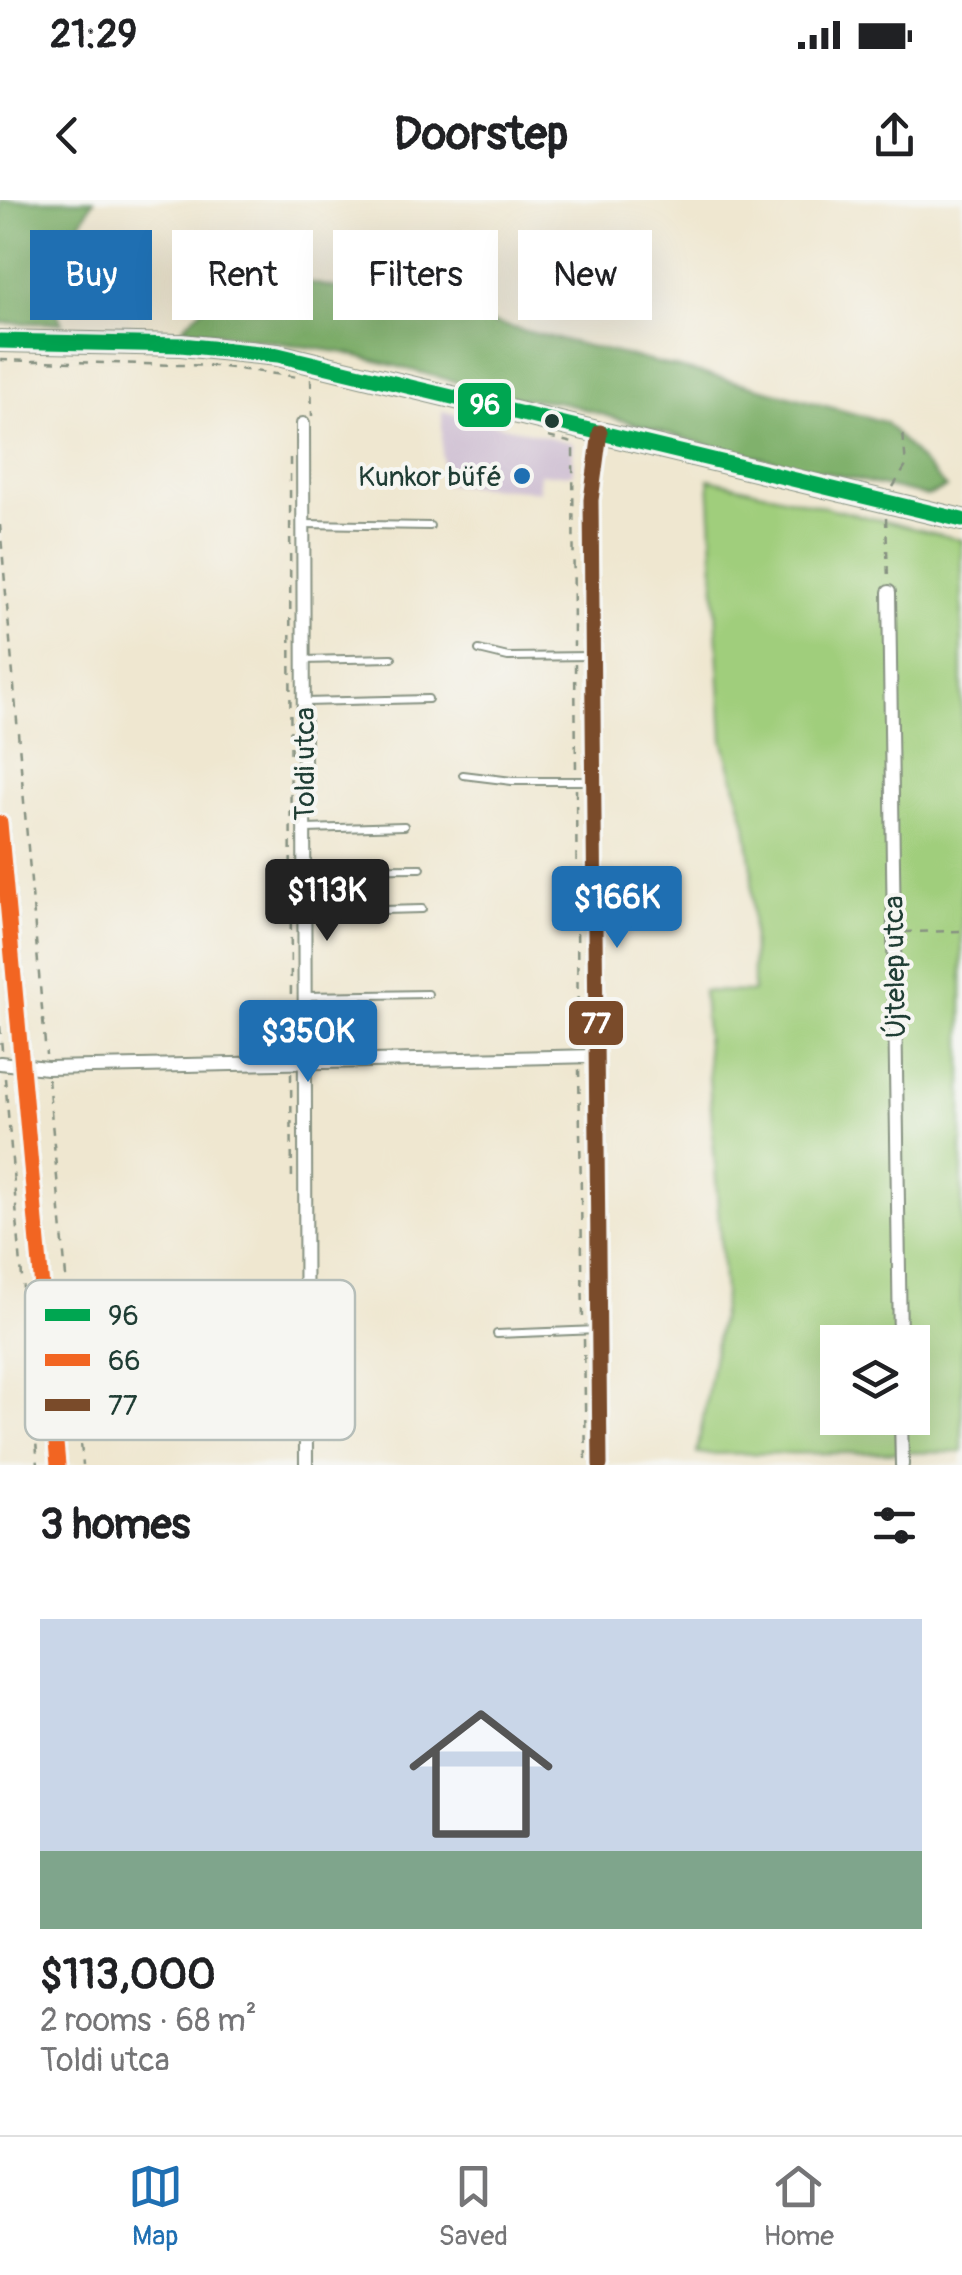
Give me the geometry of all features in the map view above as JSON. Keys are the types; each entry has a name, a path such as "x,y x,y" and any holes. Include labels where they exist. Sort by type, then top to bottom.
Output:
{"main road":[{"path":"0,341 182,345 252,351 329,366 598,441 962,520"},
{"path":"0,823 8,1063 35,1280"},
{"path":"55,1440 58,1465"}],"street":[{"name":"Toldi utca","path":"302,1280 298,1064 306,996 303,424"},
{"path":"598,441 591,500 600,1465"},
{"name":"Újtelep utca","path":"889,592 900,1325"},
{"path":"8,1063 47,1068 597,1056"},
{"path":"901,1435 902,1465"},
{"name":"Toldi utca","path":"306,1440 306,1465"}],"lane":[{"path":"303,524 430,526"},
{"path":"479,650 508,656 592,656"},
{"path":"304,660 392,658"},
{"path":"304,702 428,699"},
{"path":"464,775 512,781 593,780"},
{"path":"305,829 404,826"},
{"path":"305,869 421,868"},
{"path":"305,912 422,908"},
{"path":"306,996 428,994"},
{"path":"497,1334 598,1330"}],"path":[{"path":"0,360 216,366 312,379"},
{"path":"889,592 885,502 906,466 903,432"},
{"path":"535,434 572,444 598,441"},
{"path":"572,444 586,1465"},
{"path":"290,451 298,1064"},
{"path":"0,525 67,1280"},
{"path":"893,932 962,931"},
{"path":"0,1026 8,1063 25,1291"},
{"path":"36,1440 38,1465"},
{"path":"82,1440 84,1465"}],"shaded area":[{"path":"442,411 573,443 573,474 539,474 539,491 442,484"}],"green space":[{"path":"0,200 94,200 76,230 30,230 30,320 62,323 0,323"},
{"path":"313,283 333,287 333,320 480,320 885,422 946,488 927,496 707,445 560,402 518,398 346,353 182,328 190,320 313,320"},
{"path":"709,479 962,540 962,1452 697,1454 724,1295 703,991 753,992 752,869 746,824 723,740"}],"transit line":[{"name":"96","path":"0,341 181,345 278,355 962,520"},
{"name":"77","path":"600,432 591,500 600,1465"},
{"name":"66","path":"0,823 41,1280"},
{"name":"66","path":"56,1440 58,1465"}],"place":[{"name":"Kunkor büfé","path":"522,476"}]}
